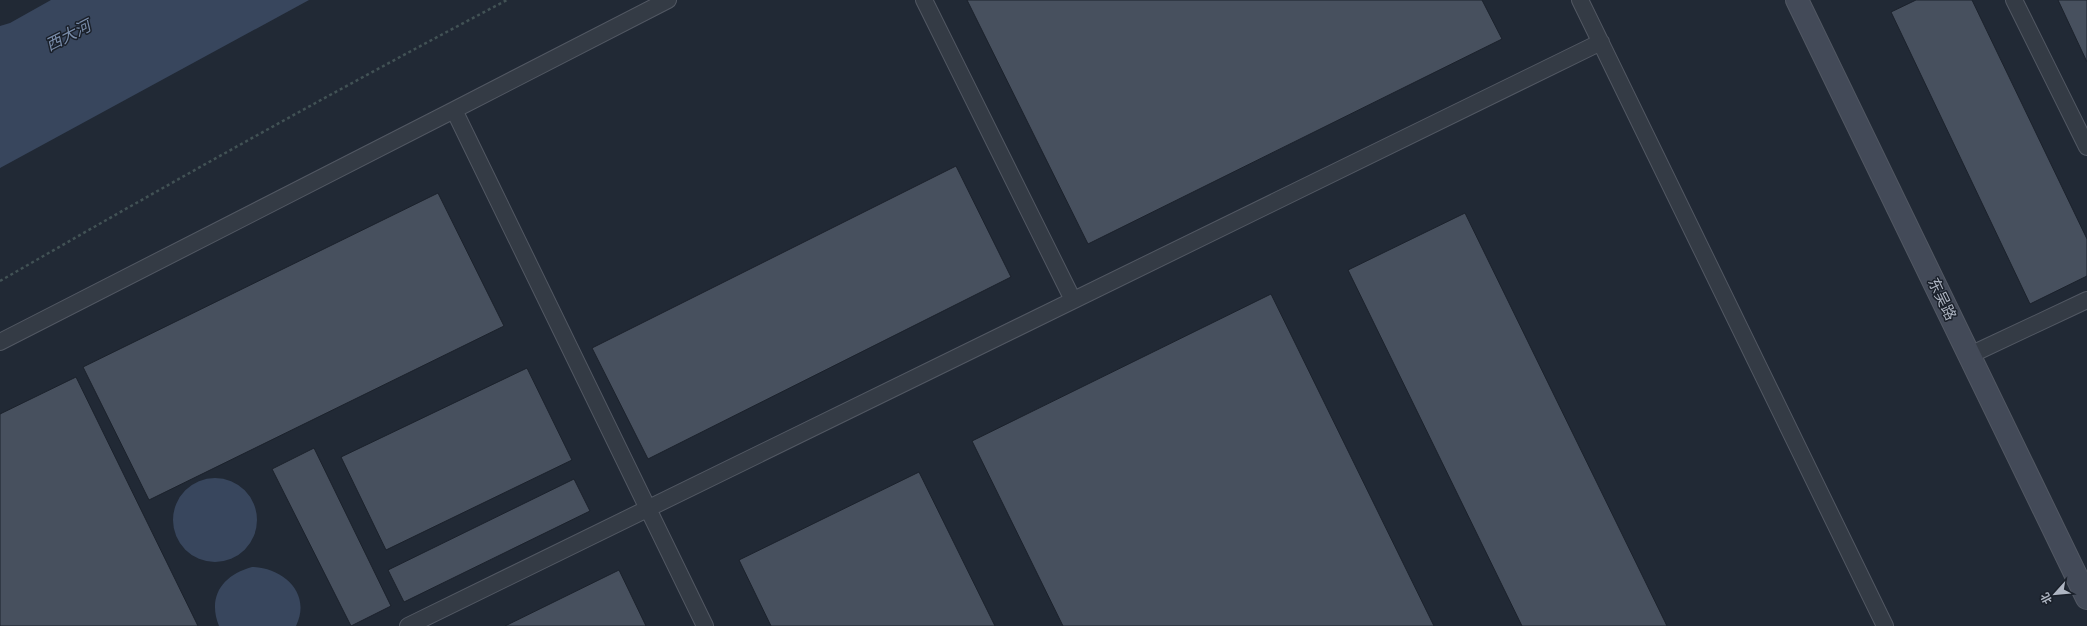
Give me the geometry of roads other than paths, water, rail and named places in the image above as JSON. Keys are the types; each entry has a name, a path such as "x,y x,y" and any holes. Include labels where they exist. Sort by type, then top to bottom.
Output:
{"street":[{"name":"东吴路","path":"1797,0 2087,598"}],"lane":[{"path":"0,342 668,0"},
{"path":"924,0 1073,300"},
{"path":"1580,0 1885,626"},
{"path":"2014,0 2087,147"},
{"path":"408,626 1601,42"},
{"path":"454,110 705,626"},
{"path":"1970,355 2087,300"}],"water":[{"name":"西大河","path":"51,0 309,0 0,168 0,26 10,23"},
{"path":"207,478 223,478 239,485 250,496 257,512 257,528 254,536 245,550 239,555 223,562 207,562 191,555 180,544 173,528 173,512 180,496 191,485"},
{"path":"252,567 263,568 274,572 284,577 292,584 300,603 300,614 296,626 219,626 215,605 220,588 233,575"}]}
